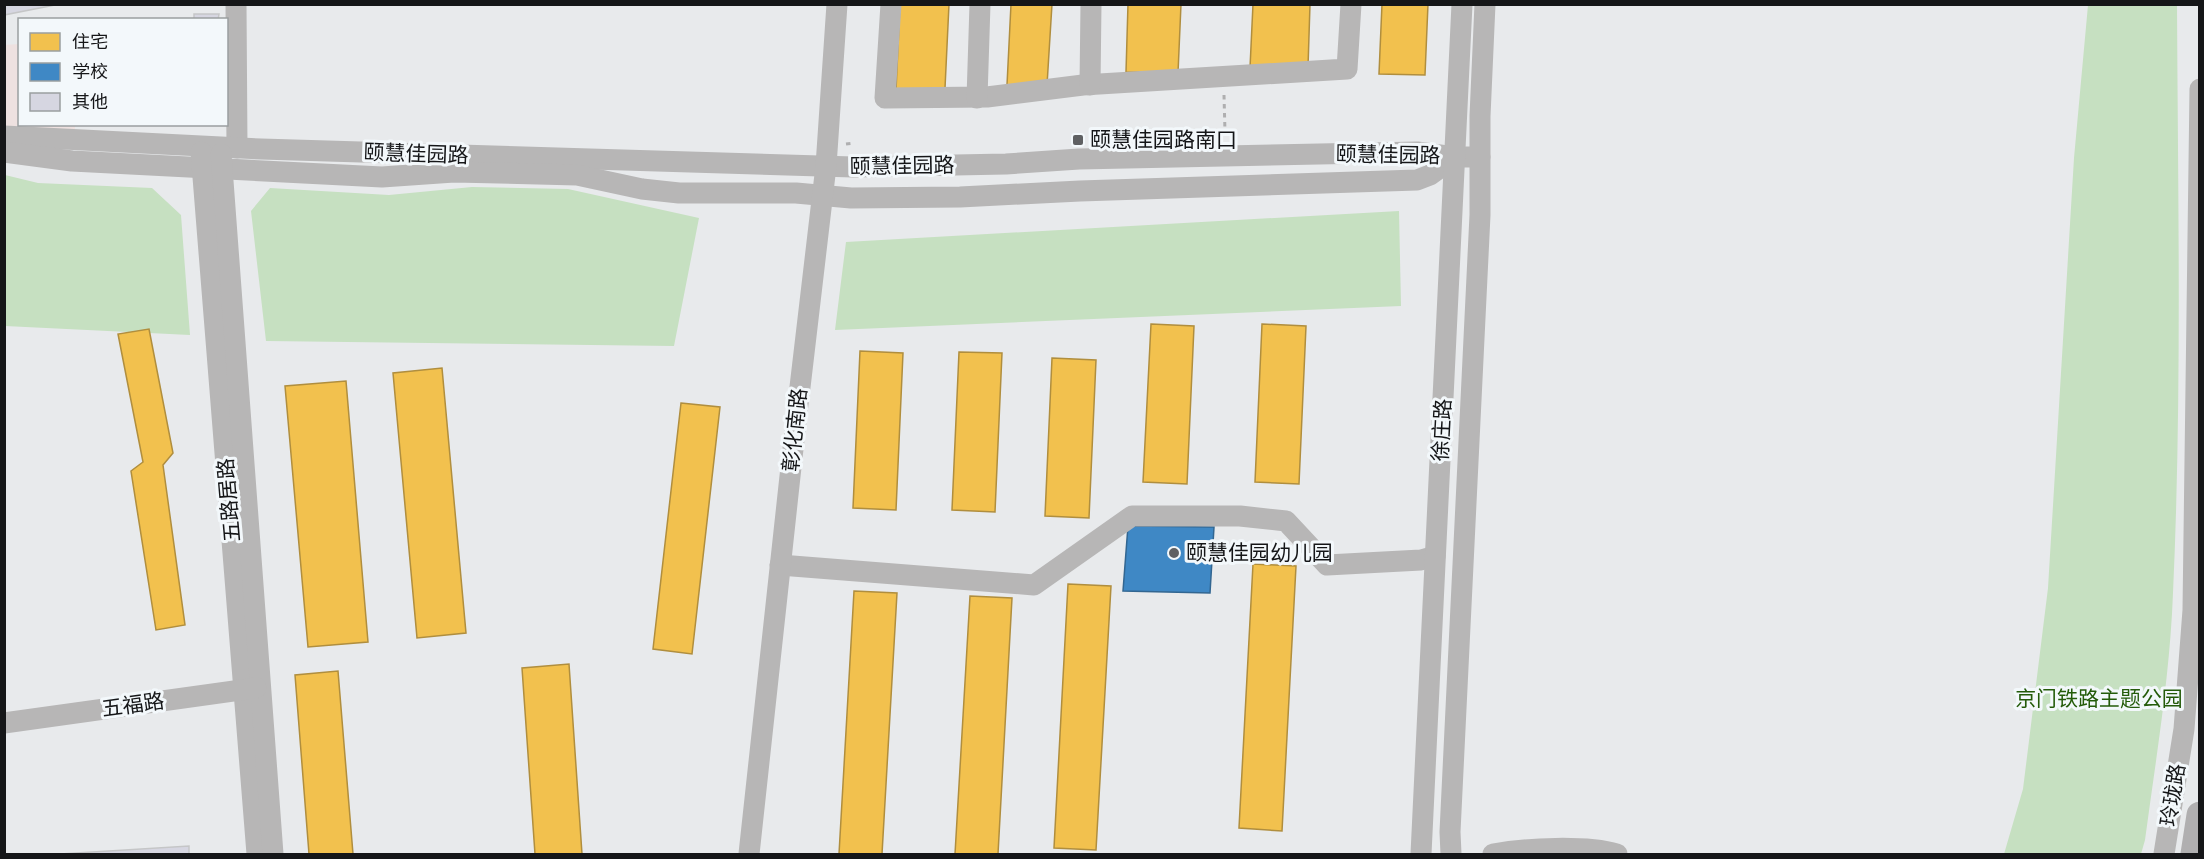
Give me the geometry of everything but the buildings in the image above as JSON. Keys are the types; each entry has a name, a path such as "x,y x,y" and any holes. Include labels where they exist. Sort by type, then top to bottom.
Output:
{"main road":[{"name":"玲珑路","path":"2194,855 2199,815"}],"street":[{"name":"五路居路","path":"228,64 236,4"},
{"name":"彰化南路","path":"749,855 826,166 837,4"},
{"path":"891,4 885,98 977,98 1090,85 1347,69 1351,4"},
{"path":"977,98 980,4"},
{"path":"1090,85 1091,4"},
{"name":"徐庄路","path":"1421,855 1462,4"},
{"name":"徐庄路","path":"1451,855 1450,832 1480,214 1485,4"},
{"name":"玲珑路","path":"2164,855 2184,729 2193,610 2199,89"},
{"name":"五路居路","path":"220,126 216,155 253,688 257,855"},
{"name":"颐慧佳园路","path":"4,136 216,155 382,177 454,172 577,175 642,189 680,193 796,194 851,198 938,198 1417,180 1430,175 1455,157"},
{"name":"颐慧佳园路","path":"4,152 72,160 216,155 853,167 1006,164 1079,159 1417,152 1455,157"},
{"path":"1455,157 1480,157"},
{"path":"780,565 1034,585 1132,516 1240,516 1286,521 1327,565 1421,560 1435,556"},
{"name":"五路居路","path":"253,688 273,855"},
{"name":"五福路","path":"4,723 253,688"},
{"path":"1493,855 1576,848 1617,855"}],"path":[{"path":"1224,78 1225,132"}],"shaded area":[{"path":"18,44 18,126 75,126 75,130 5,126 4,45"}],"green space":[{"name":"京门铁路主题公园","path":"2088,5 2177,5 2178,372 2176,519 2169,655 2145,840 2141,854 2004,854 2023,789 2048,588 2074,158"},
{"path":"5,175 38,183 152,188 181,215 190,335 5,326"},
{"path":"472,187 568,189 699,218 674,346 266,341 251,211 270,188 389,195"},
{"path":"1399,211 1401,306 835,330 846,242"}],"place":[{"name":"颐慧佳园路南口","path":"1078,140"},
{"name":"颐慧佳园幼儿园","path":"1174,553"}]}
